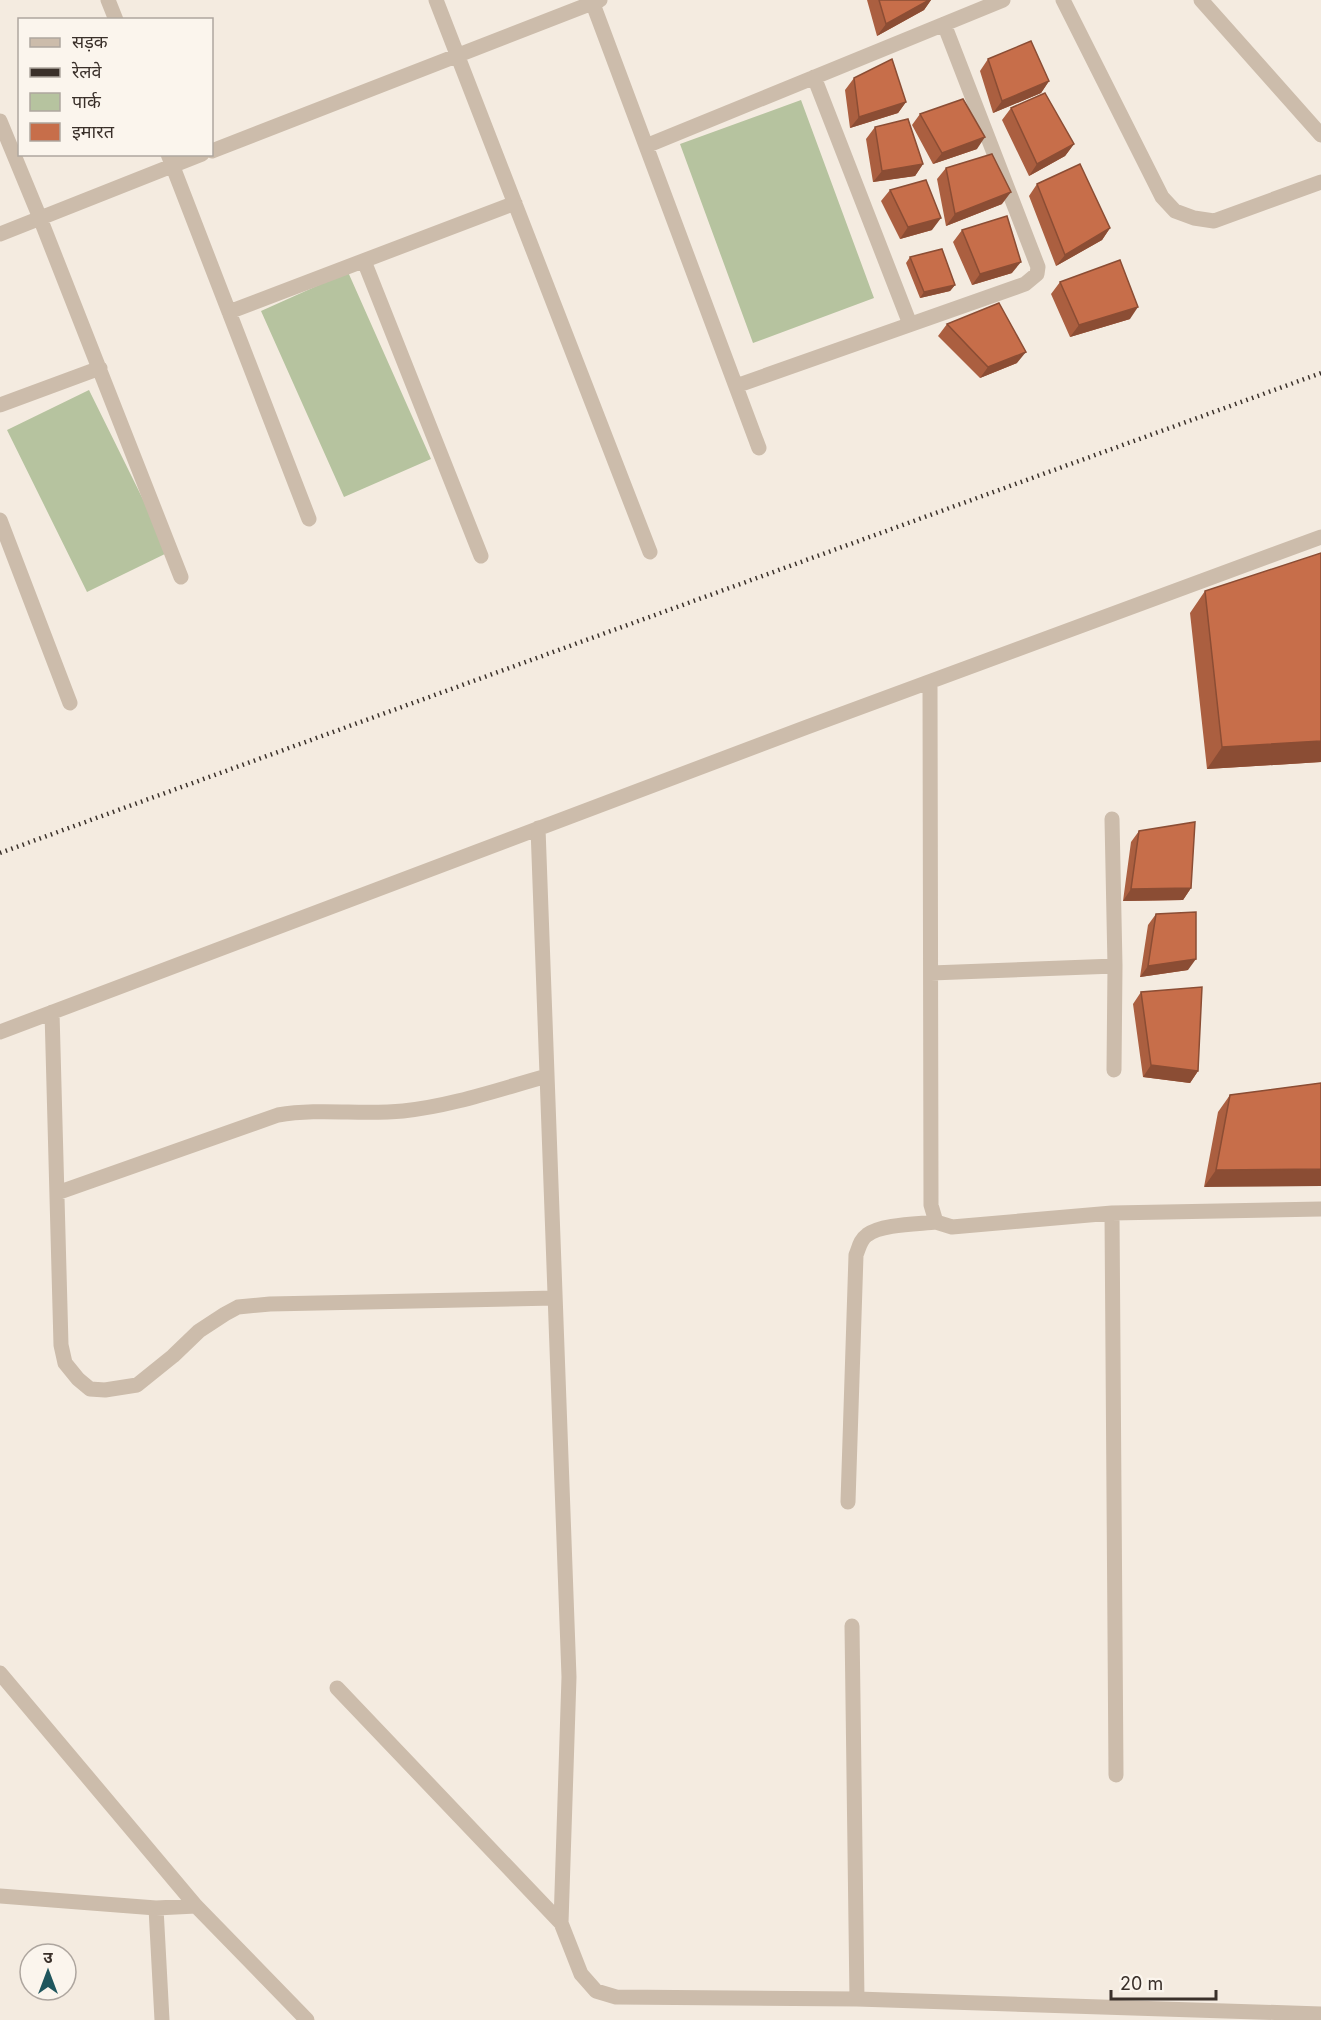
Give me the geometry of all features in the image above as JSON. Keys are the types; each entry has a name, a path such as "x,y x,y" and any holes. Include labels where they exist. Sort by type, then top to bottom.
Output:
{"street":[{"path":"108,0 115,18"},
{"path":"436,0 650,552"},
{"path":"646,146 1003,0"},
{"path":"1063,0 1162,197 1174,211 1194,218 1214,221 1321,182"},
{"path":"1201,0 1321,135"},
{"path":"213,151 597,2 646,146 759,448"},
{"path":"736,386 1025,284 1037,274 1038,267 944,24"},
{"path":"814,77 910,324"},
{"path":"0,121 181,577"},
{"path":"0,234 170,160 191,156"},
{"path":"170,160 309,519"},
{"path":"229,312 515,202"},
{"path":"364,261 481,556"},
{"path":"0,405 99,368"},
{"path":"0,520 69,703"},
{"path":"0,1032 538,828 1321,537"},
{"path":"930,682 931,1205 936,1222"},
{"path":"1112,819 1113,1070"},
{"path":"538,828 569,1677 561,1923"},
{"path":"931,973 1114,966"},
{"path":"52,1012 60,1344 65,1363 90,1389 105,1390 136,1384 199,1331 238,1307 555,1298"},
{"path":"57,1193 278,1115 303,1111 400,1111 431,1107 547,1076"},
{"path":"848,1502 856,1255 860,1243 867,1234 880,1229 936,1222 952,1227 1112,1213 1321,1209"},
{"path":"1112,1213 1116,1775"},
{"path":"852,1626 857,1999"},
{"path":"0,1673 196,1906 307,2020"},
{"path":"337,1688 561,1923 581,1974 596,1991 616,1997 857,1999 1321,2014"},
{"path":"0,1896 156,1908 196,1906"},
{"path":"156,1908 162,2020"}],"green space":[{"path":"801,100 874,298 753,343 680,144"},
{"path":"348,272 431,459 344,497 261,311"},
{"path":"89,390 169,552 87,592 7,430"}],"building":[{"path":"879,0 929,0 886,24"},
{"path":"1031,41 1049,81 1002,101 988,59"},
{"path":"892,59 906,102 859,117 854,78"},
{"path":"1045,93 1074,144 1037,164 1011,108"},
{"path":"963,99 985,137 942,153 920,114"},
{"path":"908,119 923,164 882,171 875,127"},
{"path":"992,154 1011,192 955,214 946,168"},
{"path":"1080,164 1110,228 1065,255 1037,184"},
{"path":"926,180 941,218 908,227 890,190"},
{"path":"1007,216 1021,262 980,274 962,230"},
{"path":"942,249 955,285 924,292 910,257"},
{"path":"1120,260 1138,307 1079,325 1060,282"},
{"path":"999,303 1026,352 988,367 947,324"},
{"path":"1321,553 1321,741 1222,747 1205,591"},
{"path":"1195,822 1191,888 1131,889 1139,831"},
{"path":"1196,912 1196,959 1148,966 1156,914"},
{"path":"1202,987 1198,1071 1151,1065 1141,992"},
{"path":"1321,1083 1321,1169 1216,1170 1230,1095"}],"railway":[{"path":"0,853 1321,373"}]}
